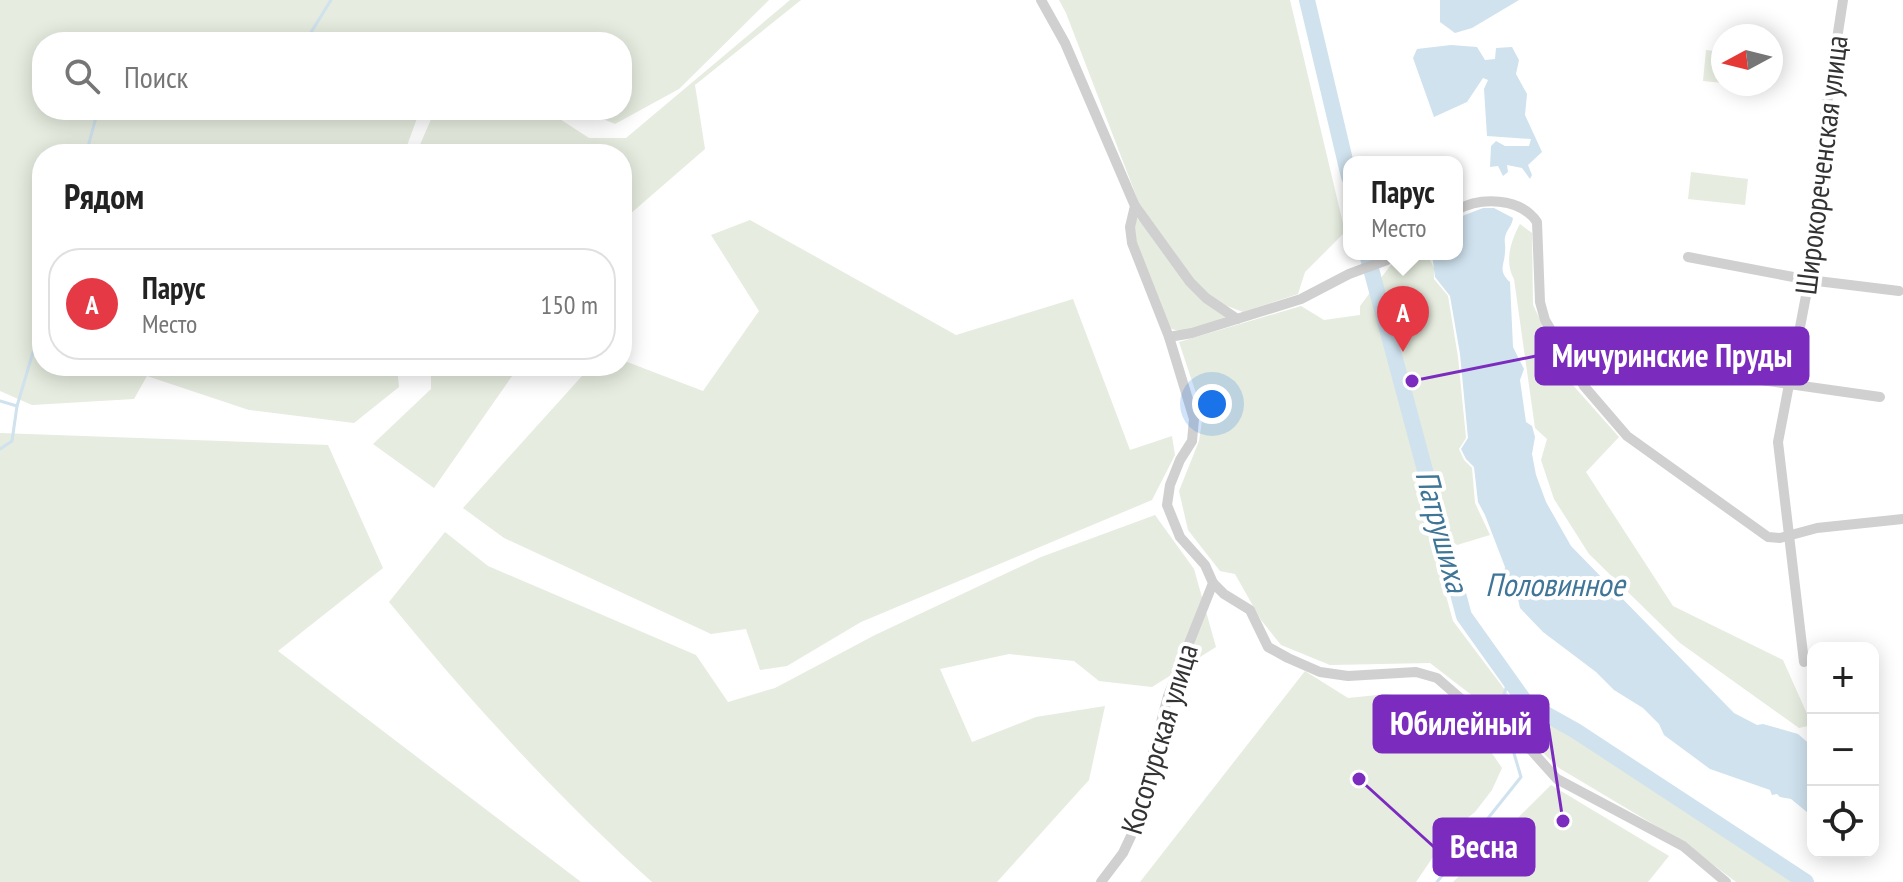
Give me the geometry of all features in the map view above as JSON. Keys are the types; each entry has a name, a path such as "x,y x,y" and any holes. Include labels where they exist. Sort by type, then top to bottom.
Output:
{"street":[{"path":"1041,0 1065,43 1135,206 1190,282 1206,298 1237,319"},
{"name":"Широкореченская улица","path":"1804,662 1778,442 1809,280 1825,171 1821,143 1843,0"},
{"path":"1463,207 1484,200 1505,203 1535,218 1540,302 1545,320 1584,386 1627,436 1768,537 1788,536 1817,528 1903,519"},
{"path":"1135,206 1130,227 1132,243 1169,337 1194,419 1192,441 1170,485 1167,505 1180,537 1205,565 1213,583 1224,594 1250,610 1268,647 1320,672 1348,676 1416,672 1437,678 1483,718 1531,750 1557,779 1683,846 1726,882"},
{"path":"1688,257 1809,280 1899,291"},
{"path":"1169,337 1192,333 1301,299 1385,260"},
{"path":"1684,369 1880,397"},
{"name":"Косотурская улица","path":"1101,882 1123,853 1131,836 1168,696 1213,583"}],"shaded area":[{"path":"0,0 769,0 679,89 632,115 632,32 32,32 32,120 416,120 408,144 32,144 32,376 147,376 134,399 32,405 0,391"},
{"path":"790,0 801,0 695,85 705,149 632,212 632,144 420,144 431,120 561,120 589,138 626,138"},
{"path":"1059,0 1290,0 1343,224 1343,234 1305,272 1298,294 1243,312 1219,303 1197,284 1142,211"},
{"path":"1706,50 1711,51 1711,82 1703,81"},
{"path":"1691,172 1748,179 1745,205 1688,199"},
{"path":"1136,218 1189,286 1228,316 1190,330 1168,327 1133,239"},
{"path":"750,220 956,335 1073,299 1130,450 1172,436 1175,455 1152,500 861,622 787,666 760,670 746,629 711,634 504,538 463,508 582,376 632,376 632,364 703,391 759,311 711,235"},
{"path":"1520,224 1532,233 1533,305 1571,383 1619,437 1586,472 1673,606 1783,660 1807,714 1807,726 1799,728 1680,643 1589,554 1554,499 1541,460 1547,439 1535,428 1514,279 1509,265 1512,244"},
{"path":"1394,260 1430,260 1434,279 1448,296 1466,438 1459,449 1472,468 1475,503 1490,535 1457,545 1424,516 1453,621 1511,698 1684,807 1795,882 1736,882 1683,842 1559,768 1526,737 1430,663 1330,665 1281,645 1261,620 1235,574 1220,571 1188,530 1179,491 1199,441 1203,414 1179,342 1301,306 1324,320 1360,315 1360,306"},
{"path":"147,376 398,376 399,387 354,423 249,410"},
{"path":"431,376 512,376 434,488 373,444 431,389"},
{"path":"0,433 328,445 383,568 278,651 581,882 0,882"},
{"path":"1155,515 1194,569 1216,647 1152,687 1099,681 1074,661 1009,654 940,669 972,742 1036,717 1105,706 1089,780 997,882 652,882 515,747 389,602 445,532 488,566 696,655 728,702 775,688 875,635 1041,557"},
{"path":"1305,671 1348,698 1387,694 1446,712 1479,734 1502,768 1492,790 1475,812 1450,832 1416,882 1140,882"},
{"path":"1551,785 1669,856 1648,882 1453,882"}],"water":[{"path":"1440,0 1519,0 1472,28 1455,33 1440,22"},
{"path":"1451,45 1477,47 1485,60 1495,59 1496,48 1512,47 1519,60 1516,74 1527,94 1525,115 1542,152 1528,165 1532,175 1530,179 1522,168 1507,165 1508,172 1503,176 1498,166 1490,167 1491,146 1496,141 1505,146 1529,146 1531,139 1487,136 1484,89 1488,80 1483,78 1467,102 1434,117 1413,58 1417,49"},
{"name":"Половинное","path":"1483,208 1494,208 1513,218 1505,237 1503,271 1510,282 1513,347 1524,369 1520,380 1526,422 1532,426 1535,437 1532,454 1546,502 1571,546 1734,713 1757,725 1798,734 1807,742 1807,812 1791,799 1772,795 1770,790 1710,769 1664,735 1659,724 1643,708 1614,690 1596,672 1543,632 1520,608 1514,581 1504,574 1505,567 1478,502 1474,467 1461,449 1468,438 1460,354 1450,296 1435,277 1433,260 1463,260 1463,216"}],"waterway":[{"path":"311,32 331,0"},
{"name":"Патрушиха","path":"1307,0 1344,156"},
{"path":"89,144 95,120"},
{"name":"Патрушиха","path":"1369,260 1464,616 1526,703 1576,731 1806,882"},
{"path":"0,449 12,441 17,406 32,356"},
{"path":"0,401 17,406"},
{"path":"1506,729 1500,707 1509,679"},
{"path":"1437,882 1521,777 1510,740"}],"place":[{"name":"Парус","path":"1403,352"},
{"name":"Мичуринские Пруды","path":"1412,381"},
{"name":"Весна","path":"1359,779"},
{"name":"Юбилейный","path":"1563,821"}]}
